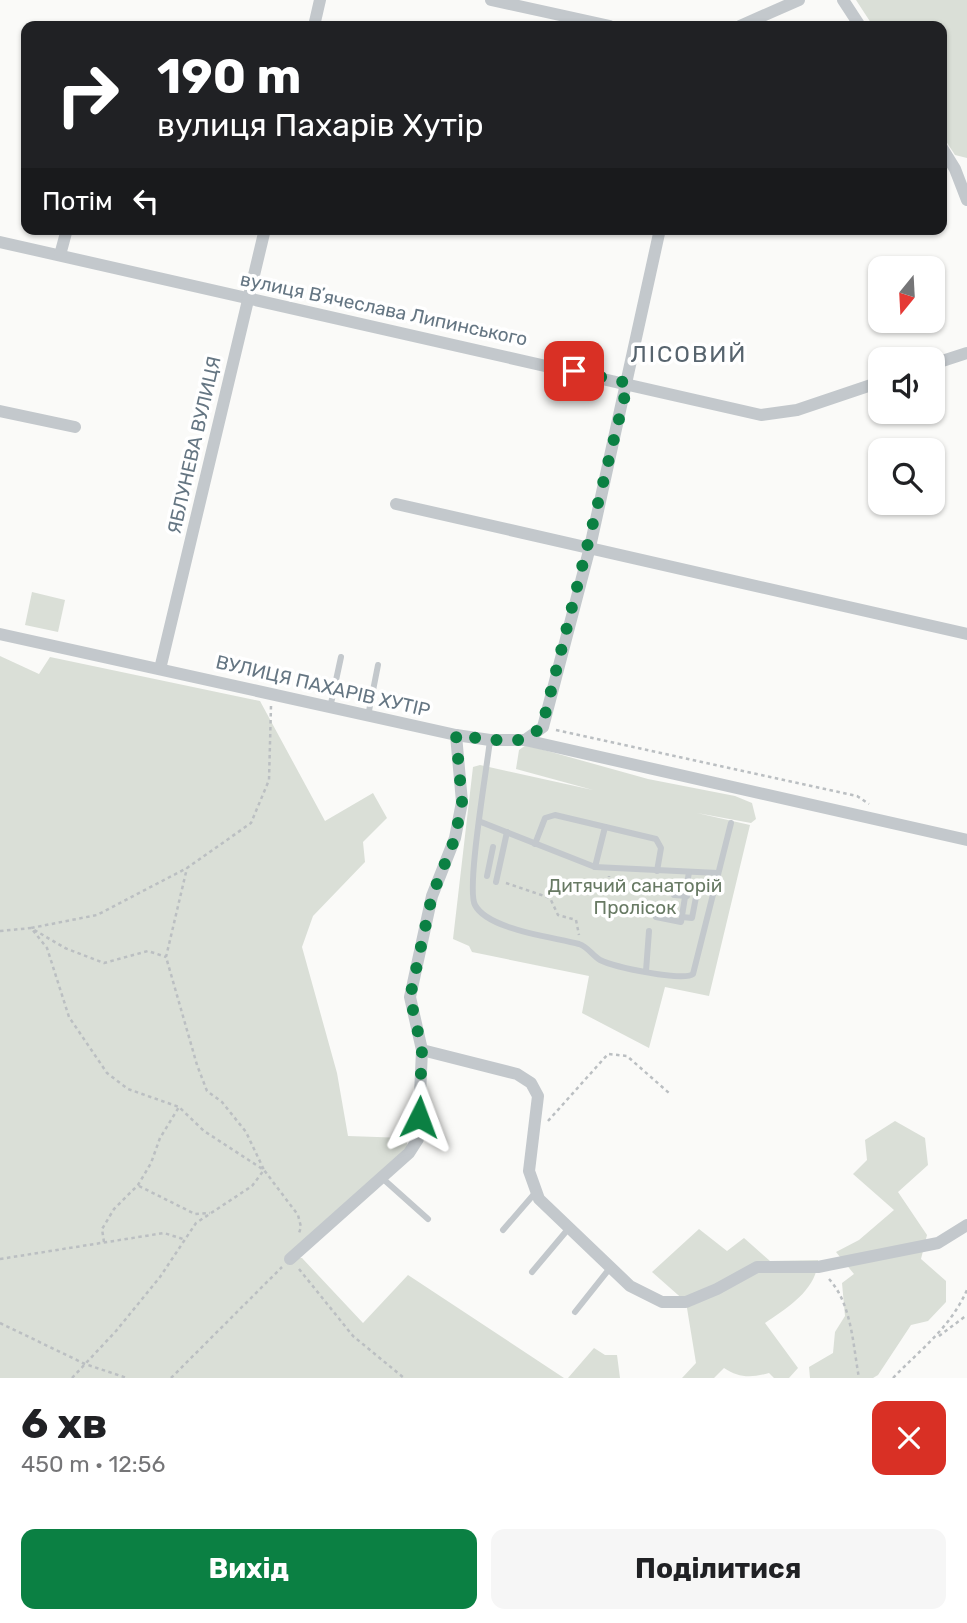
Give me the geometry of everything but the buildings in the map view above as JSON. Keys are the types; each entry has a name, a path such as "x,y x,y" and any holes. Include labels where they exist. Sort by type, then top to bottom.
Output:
{"street":[{"path":"315,21 320,0"},
{"path":"491,0 587,21"},
{"path":"751,21 799,0"},
{"path":"843,0 857,21"},
{"path":"947,153 961,166 967,200"},
{"path":"60,256 65,235"},
{"name":"ЯБЛУНЕВА ВУЛИЦЯ","path":"160,669 264,235"},
{"path":"525,740 542,727 590,547 659,235"},
{"name":"вулиця Вʼячеслава Липинського","path":"0,242 761,415 797,410 868,386"},
{"path":"945,360 967,353"},
{"path":"0,411 75,427"},
{"path":"396,504 967,634"},
{"name":"ВУЛИЦЯ ПАХАРІВ ХУТІР","path":"0,634 456,735 490,740 525,740 967,840"},
{"path":"290,1259 409,1153 418,1139 422,1050 410,997 432,896 455,838 462,802 456,735"},
{"path":"422,1050 517,1074 531,1083 538,1096 529,1171 539,1199 630,1286 662,1302 686,1302 757,1267 818,1267 938,1243 967,1225"}],"lane":[{"path":"330,708 341,657"},
{"path":"368,716 378,665"},
{"path":"490,740 471,883 476,908 490,918 527,932 580,944 601,960 687,978 693,974 731,823"},
{"path":"535,844 545,818 552,814 658,841 661,852 657,871"},
{"path":"481,822 595,867 718,873"},
{"path":"595,867 605,827"},
{"path":"507,832 502,855 499,875 488,874 493,850 502,855 511,858"},
{"path":"656,917 681,922 690,872"},
{"path":"674,895 696,894 692,918 682,917"},
{"path":"674,908 683,909"},
{"path":"646,971 649,931"},
{"path":"381,1177 428,1219"},
{"path":"503,1230 537,1192"},
{"path":"532,1272 569,1228"},
{"path":"575,1312 610,1268"}],"path":[{"path":"0,931 32,928 97,915 187,868 251,823 269,780 272,694"},
{"path":"542,727 857,796 877,809"},
{"path":"187,868 166,957 197,1065 207,1091 222,1102 246,1132 264,1170 298,1215 301,1227 298,1238"},
{"path":"499,875 550,898 558,915 576,920 580,944"},
{"path":"32,928 65,947 104,963 148,951 166,957"},
{"path":"32,928 50,955 69,1017 107,1073 128,1089 179,1107 204,1131 264,1170"},
{"path":"533,1138 608,1054 626,1056 669,1093"},
{"path":"104,1242 102,1229 114,1209 138,1185 151,1163 159,1138 179,1107"},
{"path":"72,1378 160,1277 196,1223 252,1186 264,1170"},
{"path":"138,1185 195,1214 213,1213"},
{"path":"0,1259 164,1233 184,1239"},
{"path":"171,1378 290,1259 353,1336 404,1378"},
{"path":"818,1267 837,1288 849,1320 859,1378"},
{"path":"936,1338 957,1310 967,1290"},
{"path":"892,1378 936,1338 967,1315"},
{"path":"0,1323 85,1364 127,1378"}],"green space":[{"path":"856,0 967,0 967,158 955,155 947,143 947,21 870,21"},
{"path":"32,592 65,600 58,632 25,625"},
{"path":"0,656 39,674 50,657 260,701 325,821 373,793 387,818 363,842 365,862 313,916 302,947 337,1073 348,1136 406,1138 409,1153 291,1258 302,1258 363,1323 408,1275 564,1378 0,1378"},
{"name":"Дитячий санаторій Пролісок","path":"526,745 648,779 735,796 752,803 756,819 751,823 697,813 750,825 709,996 665,987 649,1048 582,1013 589,976 472,952 469,946 453,939 473,767 480,765 593,790 516,769 519,750"},
{"path":"895,1121 925,1138 928,1165 898,1192 927,1235 921,1259 946,1281 946,1302 928,1321 911,1325 878,1375 873,1378 810,1378 809,1367 833,1353 835,1332 845,1316 842,1283 854,1274 836,1252 859,1240 894,1210 853,1174 867,1160 865,1140"},
{"path":"699,1229 727,1251 744,1238 770,1261 818,1260 807,1289 765,1323 798,1368 789,1378 774,1378 769,1373 745,1376 724,1368 714,1378 682,1378 696,1363 686,1302 652,1272"},
{"path":"594,1348 605,1355 617,1355 620,1378 568,1378"}],"district":[{"name":"ЛІСОВИЙ","path":"689,354"}],"route":[{"path":"419,1117 422,1050 410,997 432,896 455,838 462,802 461,766 456,735 490,740 525,740 542,727 590,547 628,383 574,371"}]}
